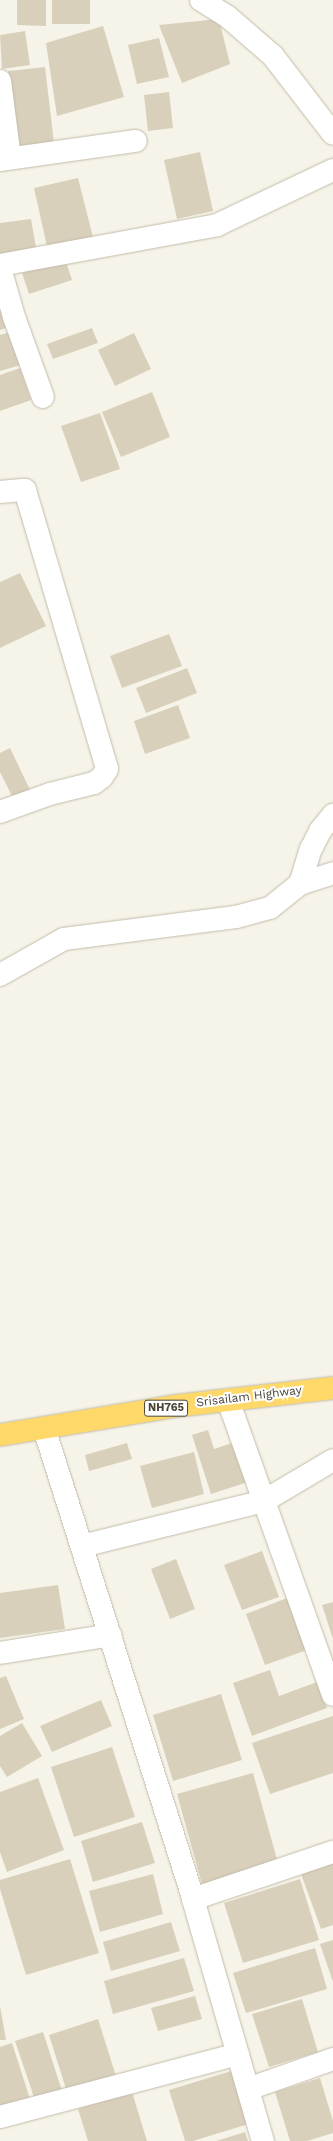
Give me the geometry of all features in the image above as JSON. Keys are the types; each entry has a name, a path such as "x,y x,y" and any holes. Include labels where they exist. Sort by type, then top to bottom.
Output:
{"highway":[{"name":"Srisailam Highway","path":"0,1435 175,1406 333,1388"}],"street":[{"path":"201,0 228,17 273,56 333,134"},
{"path":"0,81 5,159 136,141"},
{"path":"0,264 217,225 333,170"},
{"path":"0,268 43,397"},
{"path":"0,492 25,490 107,769 102,777 94,782 50,794 0,812"},
{"path":"300,884 311,848 320,831 333,815"},
{"path":"0,975 64,939 236,917 270,908 300,884 333,873"},
{"path":"228,1400 333,1695"},
{"path":"44,1428 111,1635 193,1899 263,2141"},
{"path":"82,1546 264,1501 333,1460"},
{"path":"0,1653 111,1635"},
{"path":"193,1899 333,1852"},
{"path":"0,2117 238,2054"},
{"path":"248,2089 333,2059"}],"building":[{"path":"17,0 46,0 46,26 17,25"},
{"path":"52,0 90,0 90,24 52,24"},
{"path":"219,19 230,64 182,83 159,25"},
{"path":"103,26 124,97 57,116 46,43"},
{"path":"25,31 30,65 2,69 0,35"},
{"path":"159,38 169,77 137,84 128,45"},
{"path":"45,67 54,143 17,147 8,71"},
{"path":"169,92 173,128 148,131 144,95"},
{"path":"200,152 213,211 177,219 164,160"},
{"path":"78,178 94,241 48,251 34,188"},
{"path":"31,219 37,253 0,258 0,223"},
{"path":"65,259 72,280 29,294 22,273"},
{"path":"0,302 9,327 0,330"},
{"path":"92,328 98,343 53,359 47,344"},
{"path":"10,332 21,365 0,371 0,335"},
{"path":"134,333 151,369 115,386 98,350"},
{"path":"20,368 31,400 0,411 0,375"},
{"path":"152,392 170,437 121,457 102,412"},
{"path":"100,413 120,469 81,482 61,426"},
{"path":"20,573 46,626 0,648 0,582"},
{"path":"169,634 182,666 122,688 110,656"},
{"path":"187,668 197,693 146,713 136,688"},
{"path":"178,705 190,738 145,754 134,721"},
{"path":"10,748 32,794 15,802 0,772 0,753"},
{"path":"208,1430 214,1449 235,1442 248,1482 211,1494 192,1435"},
{"path":"127,1443 132,1459 89,1471 85,1455"},
{"path":"194,1452 204,1494 152,1508 140,1466"},
{"path":"262,1551 279,1597 242,1610 224,1565"},
{"path":"176,1559 195,1609 170,1619 151,1569"},
{"path":"58,1585 65,1629 0,1638 0,1593"},
{"path":"287,1598 307,1650 265,1665 246,1614"},
{"path":"333,1602 333,1639 322,1605"},
{"path":"270,1670 279,1696 317,1682 327,1708 252,1736 233,1683"},
{"path":"6,1676 24,1719 0,1729 0,1678"},
{"path":"221,1694 242,1760 173,1781 153,1715"},
{"path":"101,1700 112,1726 52,1752 40,1726"},
{"path":"333,1716 333,1773 270,1794 252,1743"},
{"path":"22,1723 42,1756 7,1777 0,1766 0,1736"},
{"path":"112,1747 135,1817 74,1837 51,1767"},
{"path":"253,1773 278,1863 202,1884 177,1794"},
{"path":"38,1778 64,1850 7,1872 0,1852 0,1792"},
{"path":"142,1822 155,1863 93,1882 81,1841"},
{"path":"70,1859 99,1953 26,1975 0,1889 0,1880"},
{"path":"333,1859 333,1925 321,1929 300,1871"},
{"path":"153,1874 163,1914 100,1932 89,1891"},
{"path":"300,1879 319,1940 243,1963 224,1903"},
{"path":"171,1922 180,1951 111,1971 103,1942"},
{"path":"333,1940 333,1982 320,1944"},
{"path":"315,1948 327,1989 246,2013 233,1973"},
{"path":"184,1958 194,1991 113,2014 104,1981"},
{"path":"195,1996 202,2019 158,2031 151,2008"},
{"path":"302,1999 318,2052 269,2067 252,2014"},
{"path":"0,2006 6,2040 0,2040"},
{"path":"98,2019 116,2076 67,2092 49,2035"},
{"path":"43,2032 62,2091 35,2100 15,2041"},
{"path":"12,2043 30,2099 0,2109 0,2047"},
{"path":"238,2069 255,2122 193,2141 185,2141 169,2090"},
{"path":"320,2078 333,2121 333,2133 307,2141 290,2141 275,2092"},
{"path":"132,2092 147,2141 88,2141 78,2109"},
{"path":"245,2132 248,2141 216,2141"}]}
